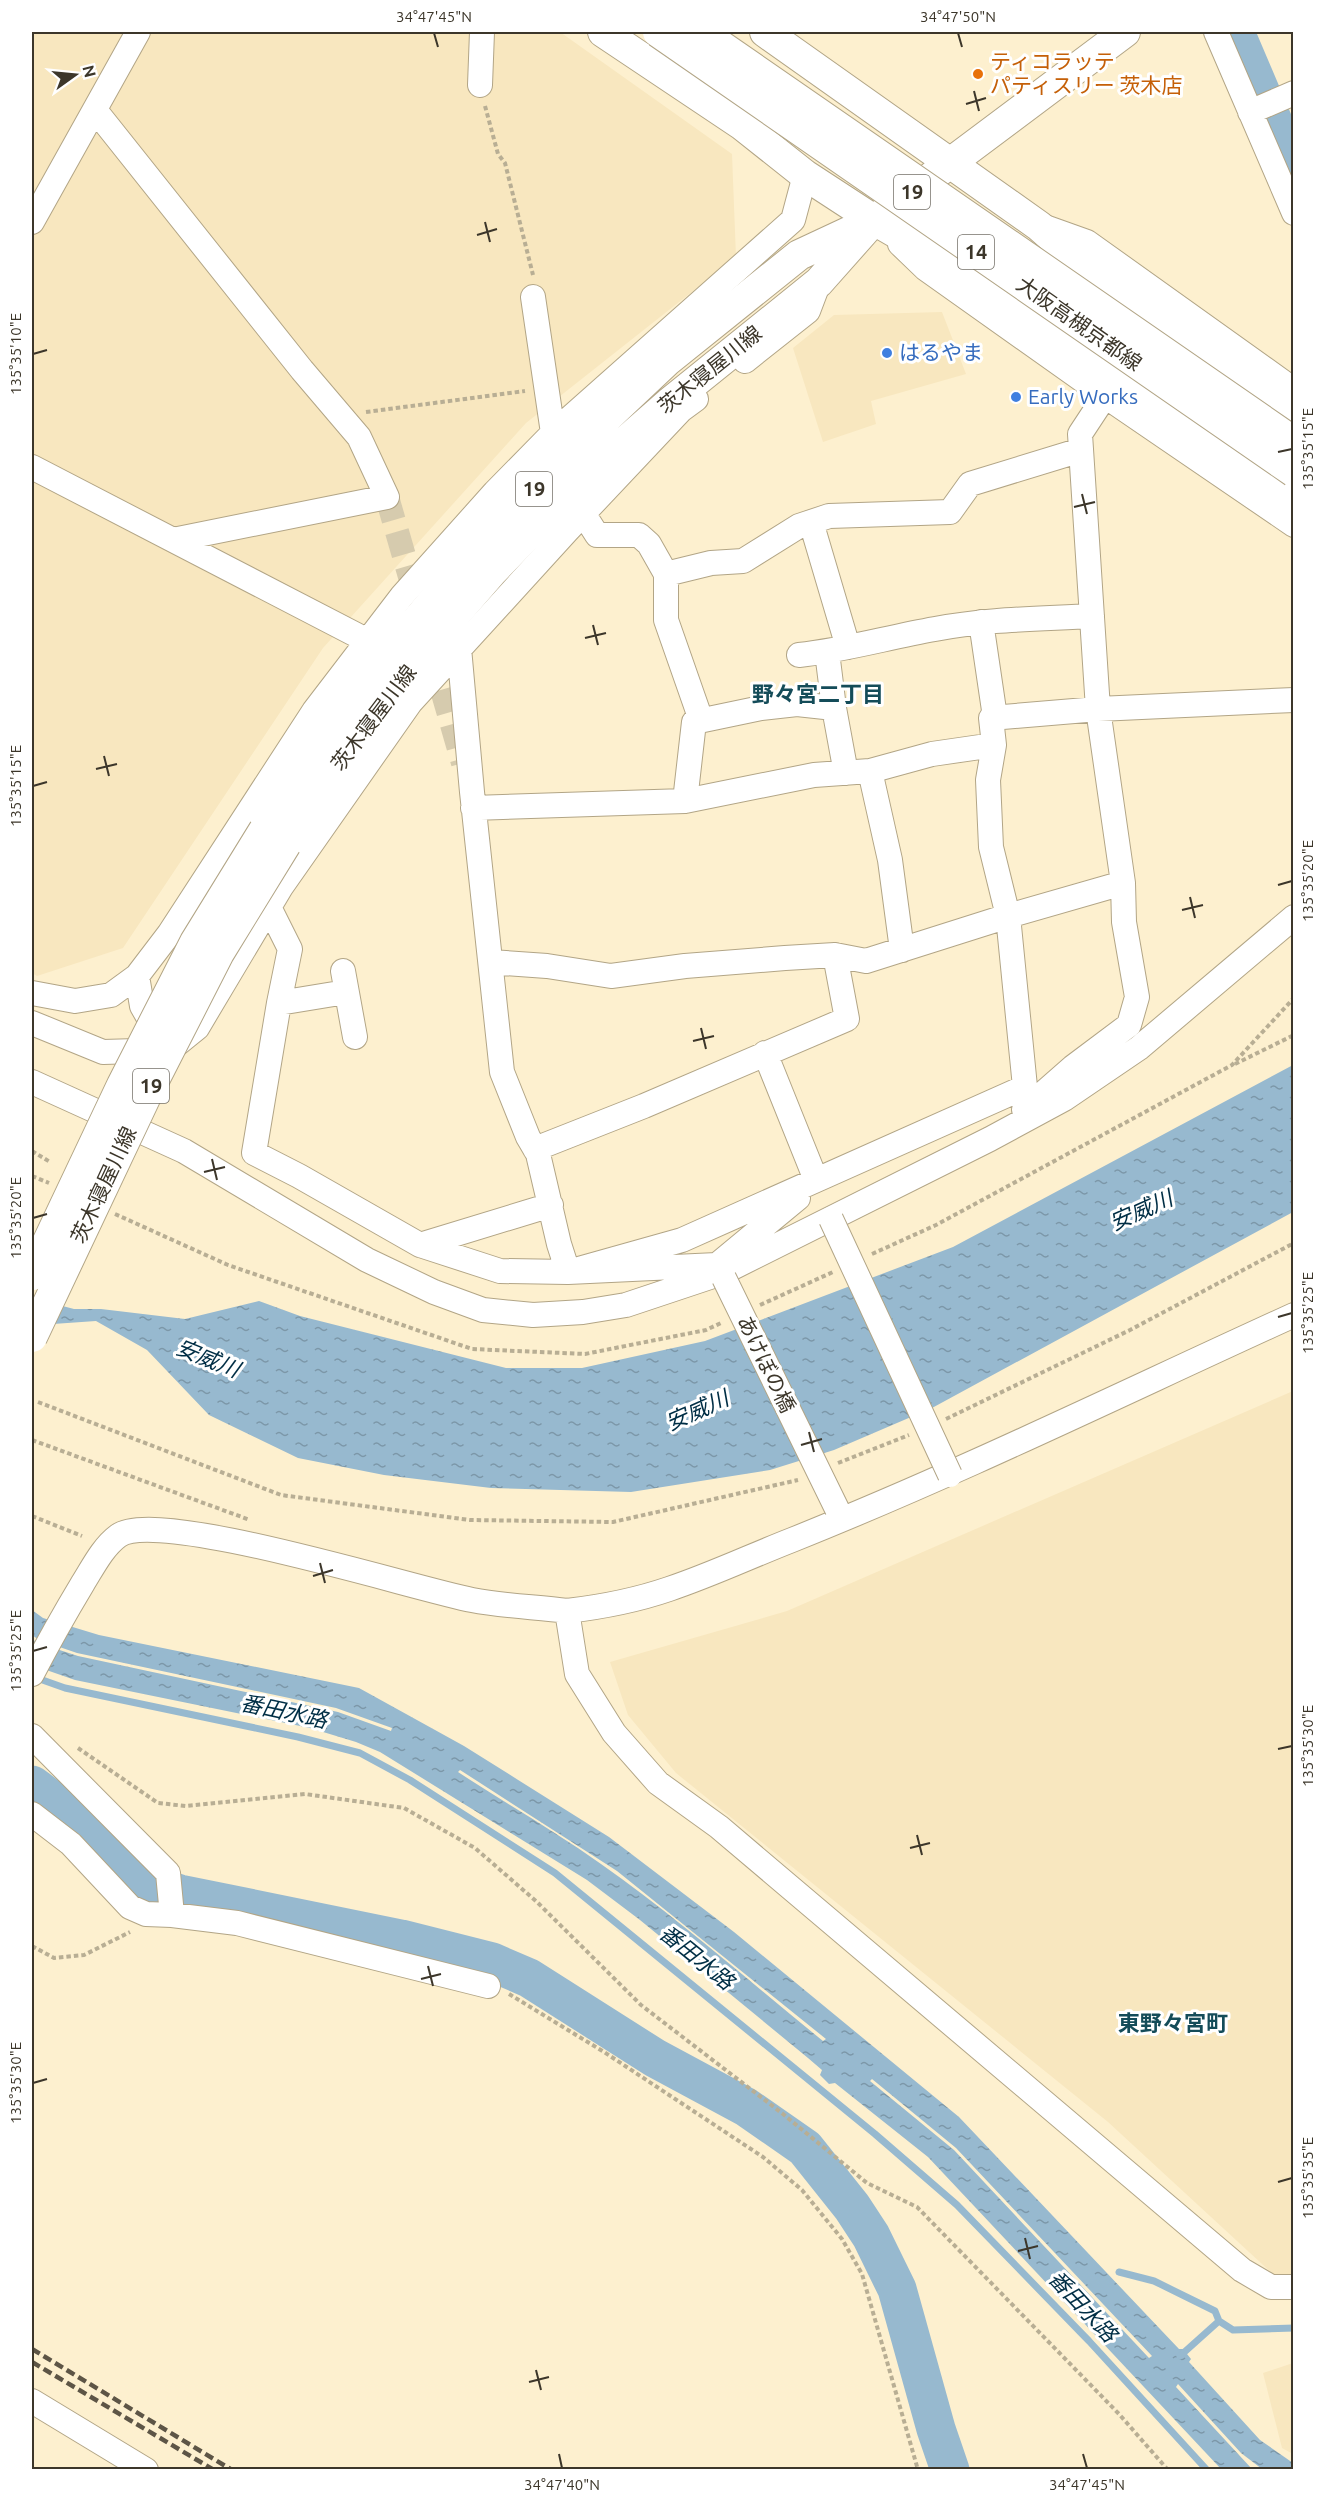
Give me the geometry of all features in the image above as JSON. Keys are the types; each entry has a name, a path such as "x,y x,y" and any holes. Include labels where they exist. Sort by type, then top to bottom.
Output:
{"main road":[{"path":"603,32 742,125 805,175 874,220"},
{"name":"大阪高槻京都線","path":"658,32 1288,489"},
{"name":"大阪高槻京都線","path":"701,32 1293,442"},
{"path":"765,32 1040,226 1082,264 1293,411"},
{"name":"茨木寝屋川線","path":"32,1337 146,1095 328,732 390,652 475,551 565,457 667,361 799,255 874,220 1125,32"},
{"name":"14","path":"874,220 950,264 1288,489"},
{"name":"茨木寝屋川線","path":"32,1275 122,1085 195,942 275,837 357,738 410,667 492,571 588,474 669,403 819,282 874,220"}],"street":[{"path":"32,222 138,32"},
{"path":"480,86 482,32"},
{"path":"693,93 688,72 709,32"},
{"path":"1216,32 1270,103 1293,213"},
{"path":"95,110 338,416 359,437 387,497 173,540"},
{"path":"32,993 75,1001 111,995 137,976 169,934 314,711 402,596 495,492 553,433 793,220 805,175"},
{"path":"874,220 926,269 1293,525"},
{"path":"1040,226 1087,242 1293,390"},
{"path":"32,1023 103,1052 137,1052 177,1045 197,1028 269,907 410,703 583,513 681,411 808,311 819,282"},
{"path":"533,297 553,433"},
{"path":"990,1140 1073,1067 1129,1025 1137,997 1124,922 1123,883 1098,709 1080,434 1105,396"},
{"path":"666,574 711,563 743,561 799,526 829,516 950,512 970,484 1082,450"},
{"path":"32,467 368,641"},
{"path":"583,513 597,536 639,535 649,544 666,574 666,620 701,720"},
{"path":"811,522 838,650 834,708 890,860 902,950"},
{"path":"799,655 838,650 935,629 981,622 1092,616"},
{"path":"981,622 995,717"},
{"path":"459,648 473,808 502,1072 538,1154 559,1244 568,1272"},
{"path":"568,1272 682,1240 1024,1087 1008,916 991,847 987,780 994,745 991,718 1098,709 1293,700"},
{"path":"685,801 694,722 760,708 797,704 834,708"},
{"path":"473,808 685,801 814,776 858,772 932,754 994,745"},
{"path":"490,962 547,966 611,976 685,966 835,955 866,961 1008,916 1123,883"},
{"path":"269,907 290,949 254,1153 420,1245 500,1271 721,1272 819,1179"},
{"path":"32,1082 184,1151 367,1260 434,1292 483,1310 533,1315 605,1309 662,1295 721,1272 990,1140 1064,1099 1139,1048 1293,917"},
{"path":"535,1149 645,1106 848,1019 835,955"},
{"path":"137,976 142,1006 161,1039 177,1045"},
{"path":"279,1003 344,981 355,1037"},
{"path":"765,1053 819,1179"},
{"path":"420,1245 551,1205"},
{"path":"831,1219 950,1475"},
{"name":"あけぼの橋","path":"721,1272 839,1515"},
{"path":"32,1674 61,1620 109,1544 119,1534 129,1531 171,1531 266,1547 474,1601 567,1611 599,1607 669,1589 839,1515 950,1475 1029,1436 1293,1315"},
{"path":"567,1611 578,1674 614,1732 658,1783 719,1827 1242,2270 1271,2286 1293,2287"},
{"path":"32,1736 168,1873 172,1915"},
{"path":"32,1814 71,1844 130,1907 146,1914 237,1923 489,1986"},
{"path":"32,2401 146,2469"}],"path":[{"path":"480,86 498,154 505,163 523,231 537,290 538,297 533,297"},
{"path":"338,416 546,388"},
{"path":"1232,1065 1293,1035"},
{"path":"32,1151 50,1162"},
{"path":"942,1421 1130,1330 1293,1243"},
{"path":"38,1402 281,1495 470,1520 613,1522 802,1478"},
{"path":"835,1465 910,1434"},
{"path":"32,1440 254,1521"},
{"path":"32,1516 82,1536"},
{"path":"70,1742 158,1803 186,1806 305,1794 404,1808 475,1848 537,1902 641,2006 783,2114 867,2182 917,2206 1119,2414 1168,2469"},
{"path":"32,1946 54,1958 84,1955 138,1928 146,1914"},
{"path":"489,1986 518,1997 604,2052 763,2157 802,2190 842,2239 862,2274 918,2469"}],"shaded area":[{"path":"32,32 560,32 732,154 736,257 526,423 323,648 123,948 37,976 32,973"},
{"path":"942,312 966,374 871,401 876,424 823,442 793,348 834,315"},
{"path":"1293,1391 1293,2276 1276,2277 1108,2122 676,1773 628,1715 610,1662 787,1611"},
{"path":"1294,2363 1293,2454 1282,2448 1263,2373"}],"water":[{"name":"安威川","path":"1293,1065 1293,1212 932,1408 834,1450 770,1470 631,1492 491,1488 384,1475 298,1458 209,1415 147,1350 96,1321 53,1324 32,1322 32,1298 74,1309 101,1309 185,1319 259,1301 300,1316 506,1368 582,1368 705,1341 953,1247"},
{"name":"番田水路","path":"32,1610 43,1618 99,1635 359,1688 464,1746 609,1837 734,1932 959,2117 1179,2349 1183,2349 1191,2359 1189,2362 1260,2440 1293,2463 1293,2469 1262,2469 1241,2453 1178,2384 1176,2387 1252,2469 1221,2469 928,2157 835,2083 829,2084 820,2075 822,2070 808,2058 640,1920 587,1880 380,1752 310,1728 75,1680 32,1665 32,1639 78,1656 338,1712 391,1731 392,1728 336,1708 77,1653 39,1640 32,1635","holes":["460,1770 617,1871 826,2039 823,2041 630,1885 566,1840 458,1772","872,2079 956,2148 1152,2356 1149,2358 954,2150 870,2081"]}],"waterway":[{"path":"1235,32 1294,171"},
{"name":"番田水路","path":"34,1677 65,1688 298,1737 360,1753 410,1780 555,1873 875,2134 957,2205 1089,2341 1207,2470"},
{"path":"32,1785 51,1799 119,1861 157,1886 180,1894 401,1939 492,1962 529,1978 655,2058 746,2107 805,2148 852,2207 871,2236 897,2289 936,2429 950,2470"},
{"path":"852,2207 863,2203"},
{"path":"1119,2272 1154,2281 1215,2311 1219,2321"},
{"path":"1180,2356 1219,2321 1233,2330 1294,2328"}],"tunnel":[{"path":"387,497 417,601"},
{"path":"432,655 463,763"}],"railway":[{"path":"32,2349 232,2470"},
{"path":"32,2362 214,2470"}],"place":[{"name":"ティコラッテ パティスリー 茨木店","path":"978,74"},
{"name":"はるやま","path":"887,353"},
{"name":"Early Works","path":"1016,397"}],"district":[{"name":"野々宮二丁目","path":"818,694"},
{"name":"東野々宮町","path":"1173,2023"}]}
